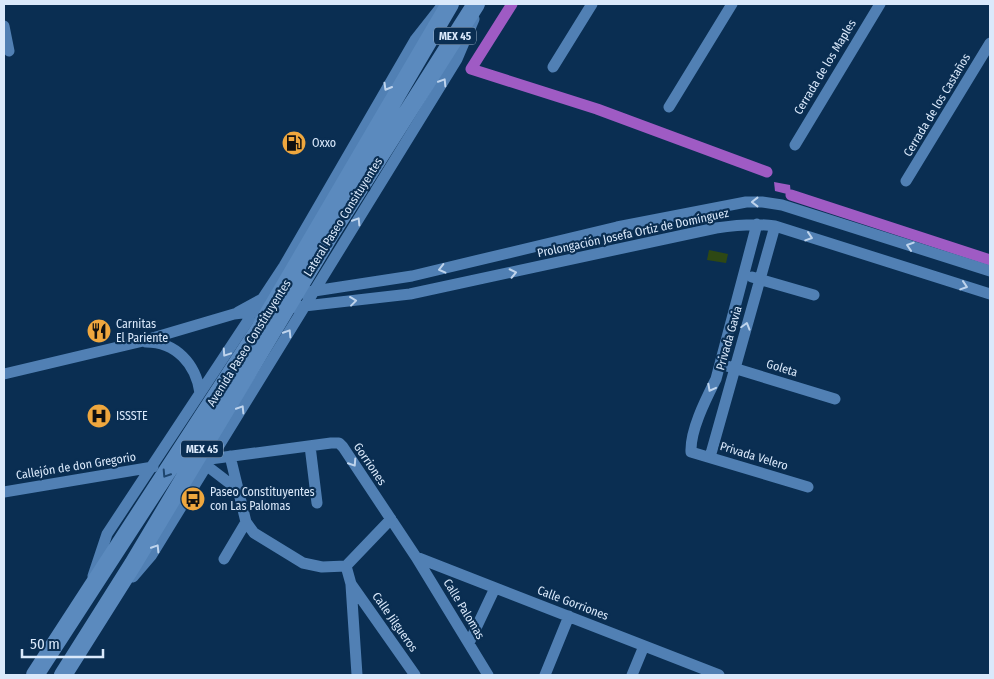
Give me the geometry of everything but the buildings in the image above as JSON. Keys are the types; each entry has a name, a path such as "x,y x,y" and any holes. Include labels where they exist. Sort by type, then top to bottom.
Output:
{"highway":[{"name":"Avenida Paseo Constituyentes","path":"35,675 259,330 450,4"},
{"name":"Avenida Paseo Constituyentes","path":"63,675 133,564 331,233 476,4"}],"street":[{"name":"Lateral Paseo Consituyentes","path":"85,598 107,534 284,266 415,40 443,4"},
{"name":"Lateral Paseo Consituyentes","path":"103,612 151,556 457,59 480,4"},
{"path":"553,67 592,4"},
{"path":"669,107 732,4"},
{"name":"Cerrada de los Maples","path":"795,145 880,4"},
{"path":"4,26 9,51"},
{"name":"Cerrada de los Castaños","path":"906,181 990,43"},
{"name":"Prolongación Josefa Ortiz de Domínguez","path":"262,299 412,276 617,227 734,203 754,202 782,205 990,271"},
{"name":"Prolongación Josefa Ortiz de Domínguez","path":"234,314 410,294 716,228 757,224 776,226 990,294"},
{"name":"Privada Gavia","path":"691,452 691,444 705,401 721,364 757,224"},
{"name":"Privada Gavia","path":"710,457 776,226"},
{"path":"304,233 307,242 312,248 325,249 342,246"},
{"path":"284,266 296,262 309,261 318,264 327,271"},
{"path":"743,275 814,295"},
{"path":"410,294 408,286 412,276"},
{"path":"4,374 139,342 234,314 262,299"},
{"path":"139,342 159,344 175,350 182,356 196,377 200,393"},
{"name":"Goleta","path":"721,364 835,399"},
{"name":"Gorriones","path":"208,463 230,456 339,443 416,557"},
{"path":"310,446 317,503"},
{"name":"Privada Velero","path":"691,452 808,487"},
{"path":"230,456 246,522 254,532 303,563 322,567 346,566 390,520"},
{"path":"208,463 212,469 237,489"},
{"name":"Callejón de don Gregorio","path":"4,492 153,467"},
{"path":"224,559 246,522"},
{"name":"Calle Gorriones","path":"416,557 719,675"},
{"name":"Calle Palomas","path":"416,557 488,675"},
{"name":"Calle Jilgueros","path":"346,566 351,584 357,675"},
{"name":"Calle Jilgueros","path":"351,584 415,675"},
{"path":"469,643 494,588"},
{"path":"545,675 569,616"},
{"path":"632,675 644,646"}],"green space":[{"path":"709,250 728,254 726,263 707,260"}],"shaded area":[{"path":"774,182 790,185 791,195 775,191"}],"waterway":[{"path":"512,4 471,69 597,109 767,172"},
{"path":"791,195 990,260"}],"place":[{"name":"Oxxo","path":"294,143"},
{"name":"Carnitas El Pariente","path":"99,331"},
{"name":"ISSSTE","path":"99,416"},
{"name":"Paseo Constituyentes con Las Palomas","path":"193,499"}]}
